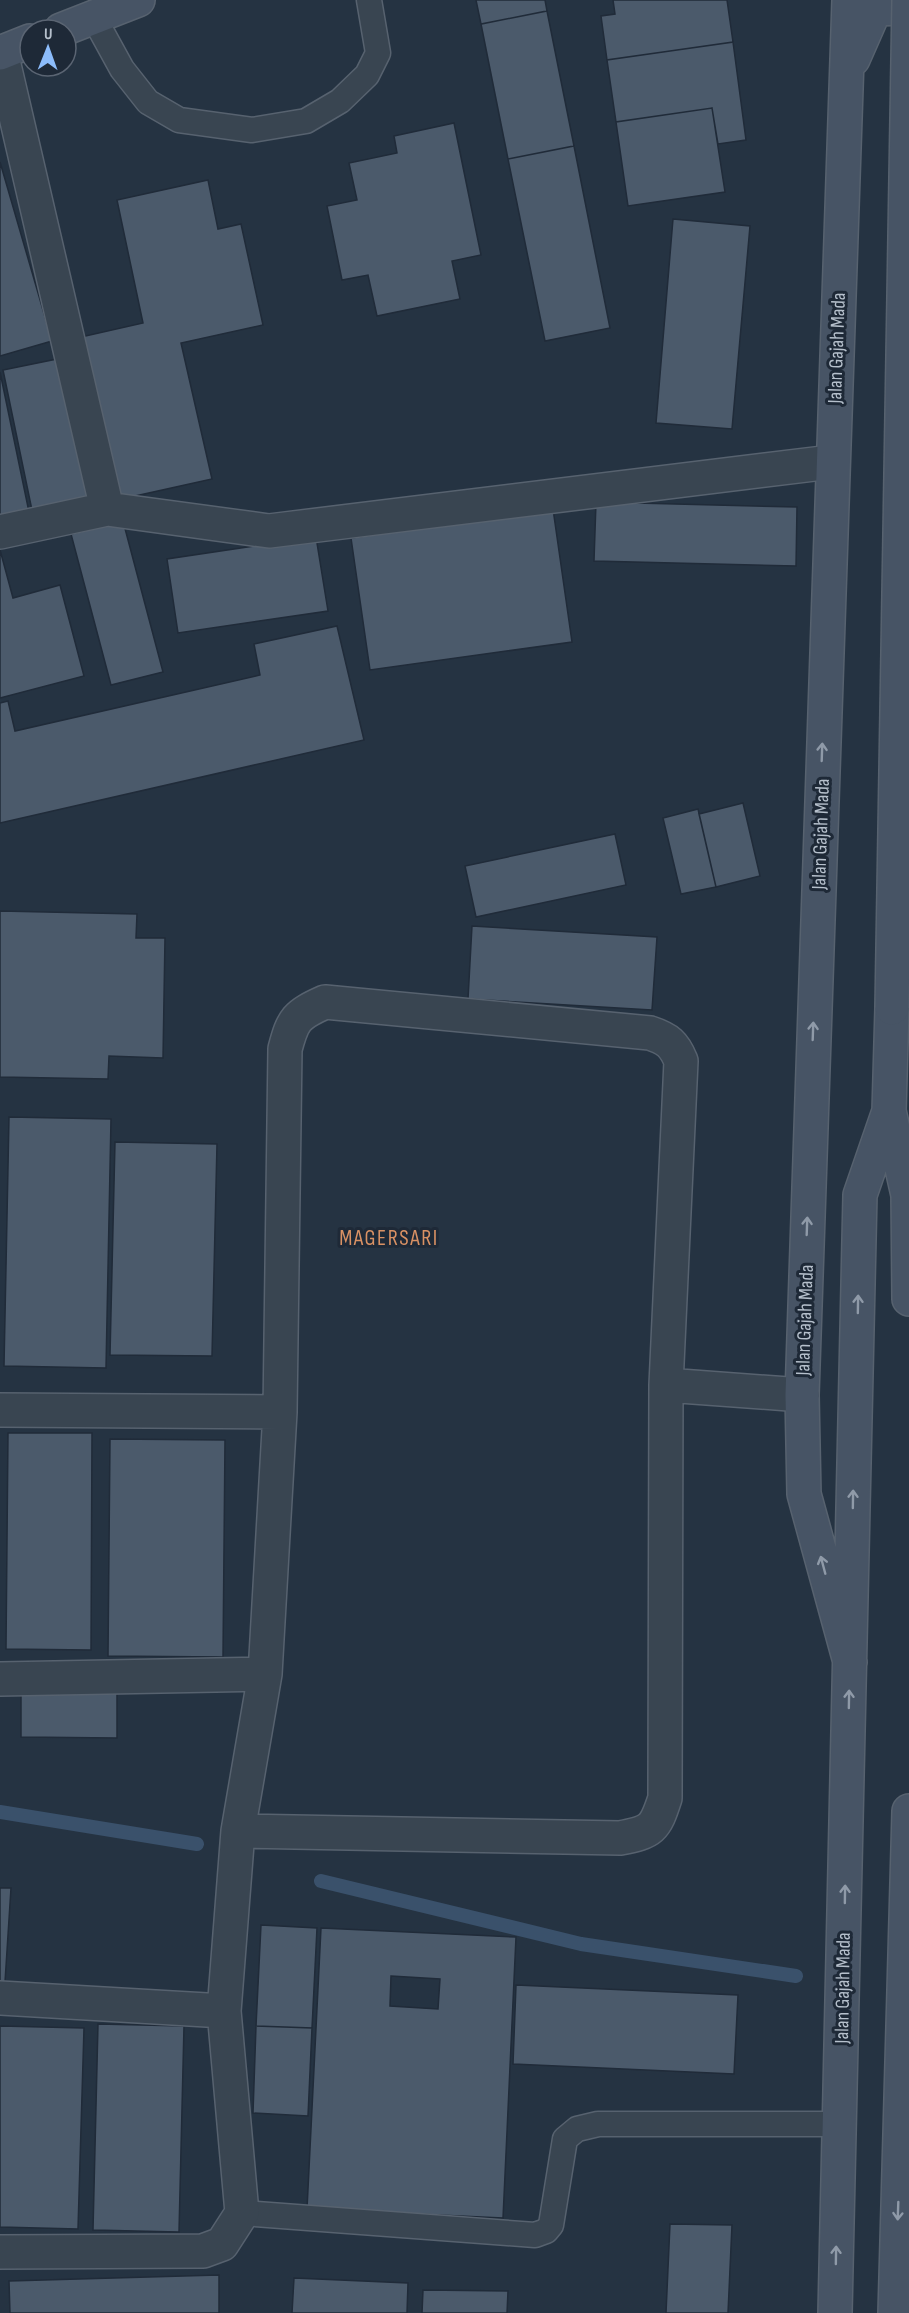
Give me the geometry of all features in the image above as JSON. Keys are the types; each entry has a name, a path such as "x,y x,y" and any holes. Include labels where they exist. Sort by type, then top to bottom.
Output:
{"main road":[{"path":"78,24 138,0"},
{"name":"Jalan Gajah Mada","path":"849,0 831,462 802,1395 804,1494 850,1662"},
{"path":"909,0 889,1111 908,1195 909,1299"},
{"path":"848,68 876,9 909,8"},
{"name":"Jalan Gajah Mada","path":"835,2313 860,1195 889,1111"},
{"path":"895,2313 906,2005 909,1811"}],"street":[{"path":"10,49 107,509"},
{"path":"0,532 107,509 269,531 831,462"},
{"path":"0,2252 203,2251 222,2244 242,2213 224,2011 238,1831 265,1674 280,1412 285,1049 292,1025 301,1012 325,1002 650,1033 664,1037 675,1045 681,1061 666,1385 665,1798 657,1824 643,1833 620,1838 238,1831"},
{"path":"666,1385 802,1395"},
{"path":"0,1410 280,1412"},
{"path":"0,1678 265,1674"},
{"path":"0,1998 224,2011"}],"lane":[{"path":"94,18 122,69 148,102 179,120 252,130 306,121 340,101 367,75 378,53 369,0"},
{"path":"242,2213 535,2235 546,2231 552,2225 565,2139 577,2129 598,2124 839,2124"}],"building":[{"path":"476,0 545,0 547,11 481,24"},
{"path":"613,0 727,0 733,42 607,60 601,16 615,14"},
{"path":"547,11 574,146 508,159 481,24"},
{"path":"733,42 746,140 718,144 712,108 616,122 607,60"},
{"path":"712,108 725,192 628,206 616,122"},
{"path":"454,123 481,255 452,261 460,299 377,316 368,275 342,280 327,206 357,200 349,163 397,153 394,136"},
{"path":"574,146 610,328 545,341 508,159"},
{"path":"0,162 52,341 0,356"},
{"path":"208,180 218,229 241,224 263,325 181,343 212,479 117,500 81,337 143,323 117,200"},
{"path":"673,219 750,226 732,429 656,423"},
{"path":"62,358 92,503 33,515 3,370"},
{"path":"0,372 29,512 0,518"},
{"path":"596,502 797,507 796,566 594,561"},
{"path":"553,509 572,642 370,670 351,538"},
{"path":"123,521 163,672 111,685 71,534"},
{"path":"316,537 328,611 178,633 167,559"},
{"path":"0,550 13,598 60,585 84,676 0,698"},
{"path":"337,626 364,740 0,823 0,703 8,701 15,731 260,675 254,644"},
{"path":"743,803 760,876 716,887 699,814"},
{"path":"698,809 716,887 681,894 663,818"},
{"path":"615,834 626,885 476,917 465,866"},
{"path":"0,911 137,914 136,938 165,938 163,1058 109,1056 108,1079 0,1077"},
{"path":"472,926 657,937 652,1010 468,999"},
{"path":"9,1117 111,1119 106,1368 4,1366"},
{"path":"115,1142 217,1144 212,1356 110,1355"},
{"path":"8,1433 92,1433 91,1650 6,1649"},
{"path":"110,1439 225,1440 223,1657 108,1656"},
{"path":"21,1683 117,1684 117,1738 21,1737"},
{"path":"0,1888 11,1888 5,1982 0,1982"},
{"path":"261,1925 317,1928 312,2028 256,2026"},
{"path":"321,1928 516,1937 503,2218 307,2209","holes":["391,1976 440,1979 438,2009 390,2006"]},
{"path":"516,1985 738,1995 734,2074 513,2064"},
{"path":"98,2024 184,2026 179,2232 93,2230"},
{"path":"0,2026 84,2028 78,2229 0,2227"},
{"path":"256,2026 312,2028 308,2116 253,2113"},
{"path":"670,2224 732,2225 728,2313 666,2313"},
{"path":"219,2275 219,2313 10,2313 9,2281"},
{"path":"294,2278 408,2283 407,2313 292,2313"},
{"path":"423,2290 508,2291 507,2313 422,2313"}],"waterway":[{"path":"0,1812 197,1844"},
{"path":"321,1881 581,1944 796,1976"}],"district":[{"name":"MAGERSARI","path":"389,1237"}]}
